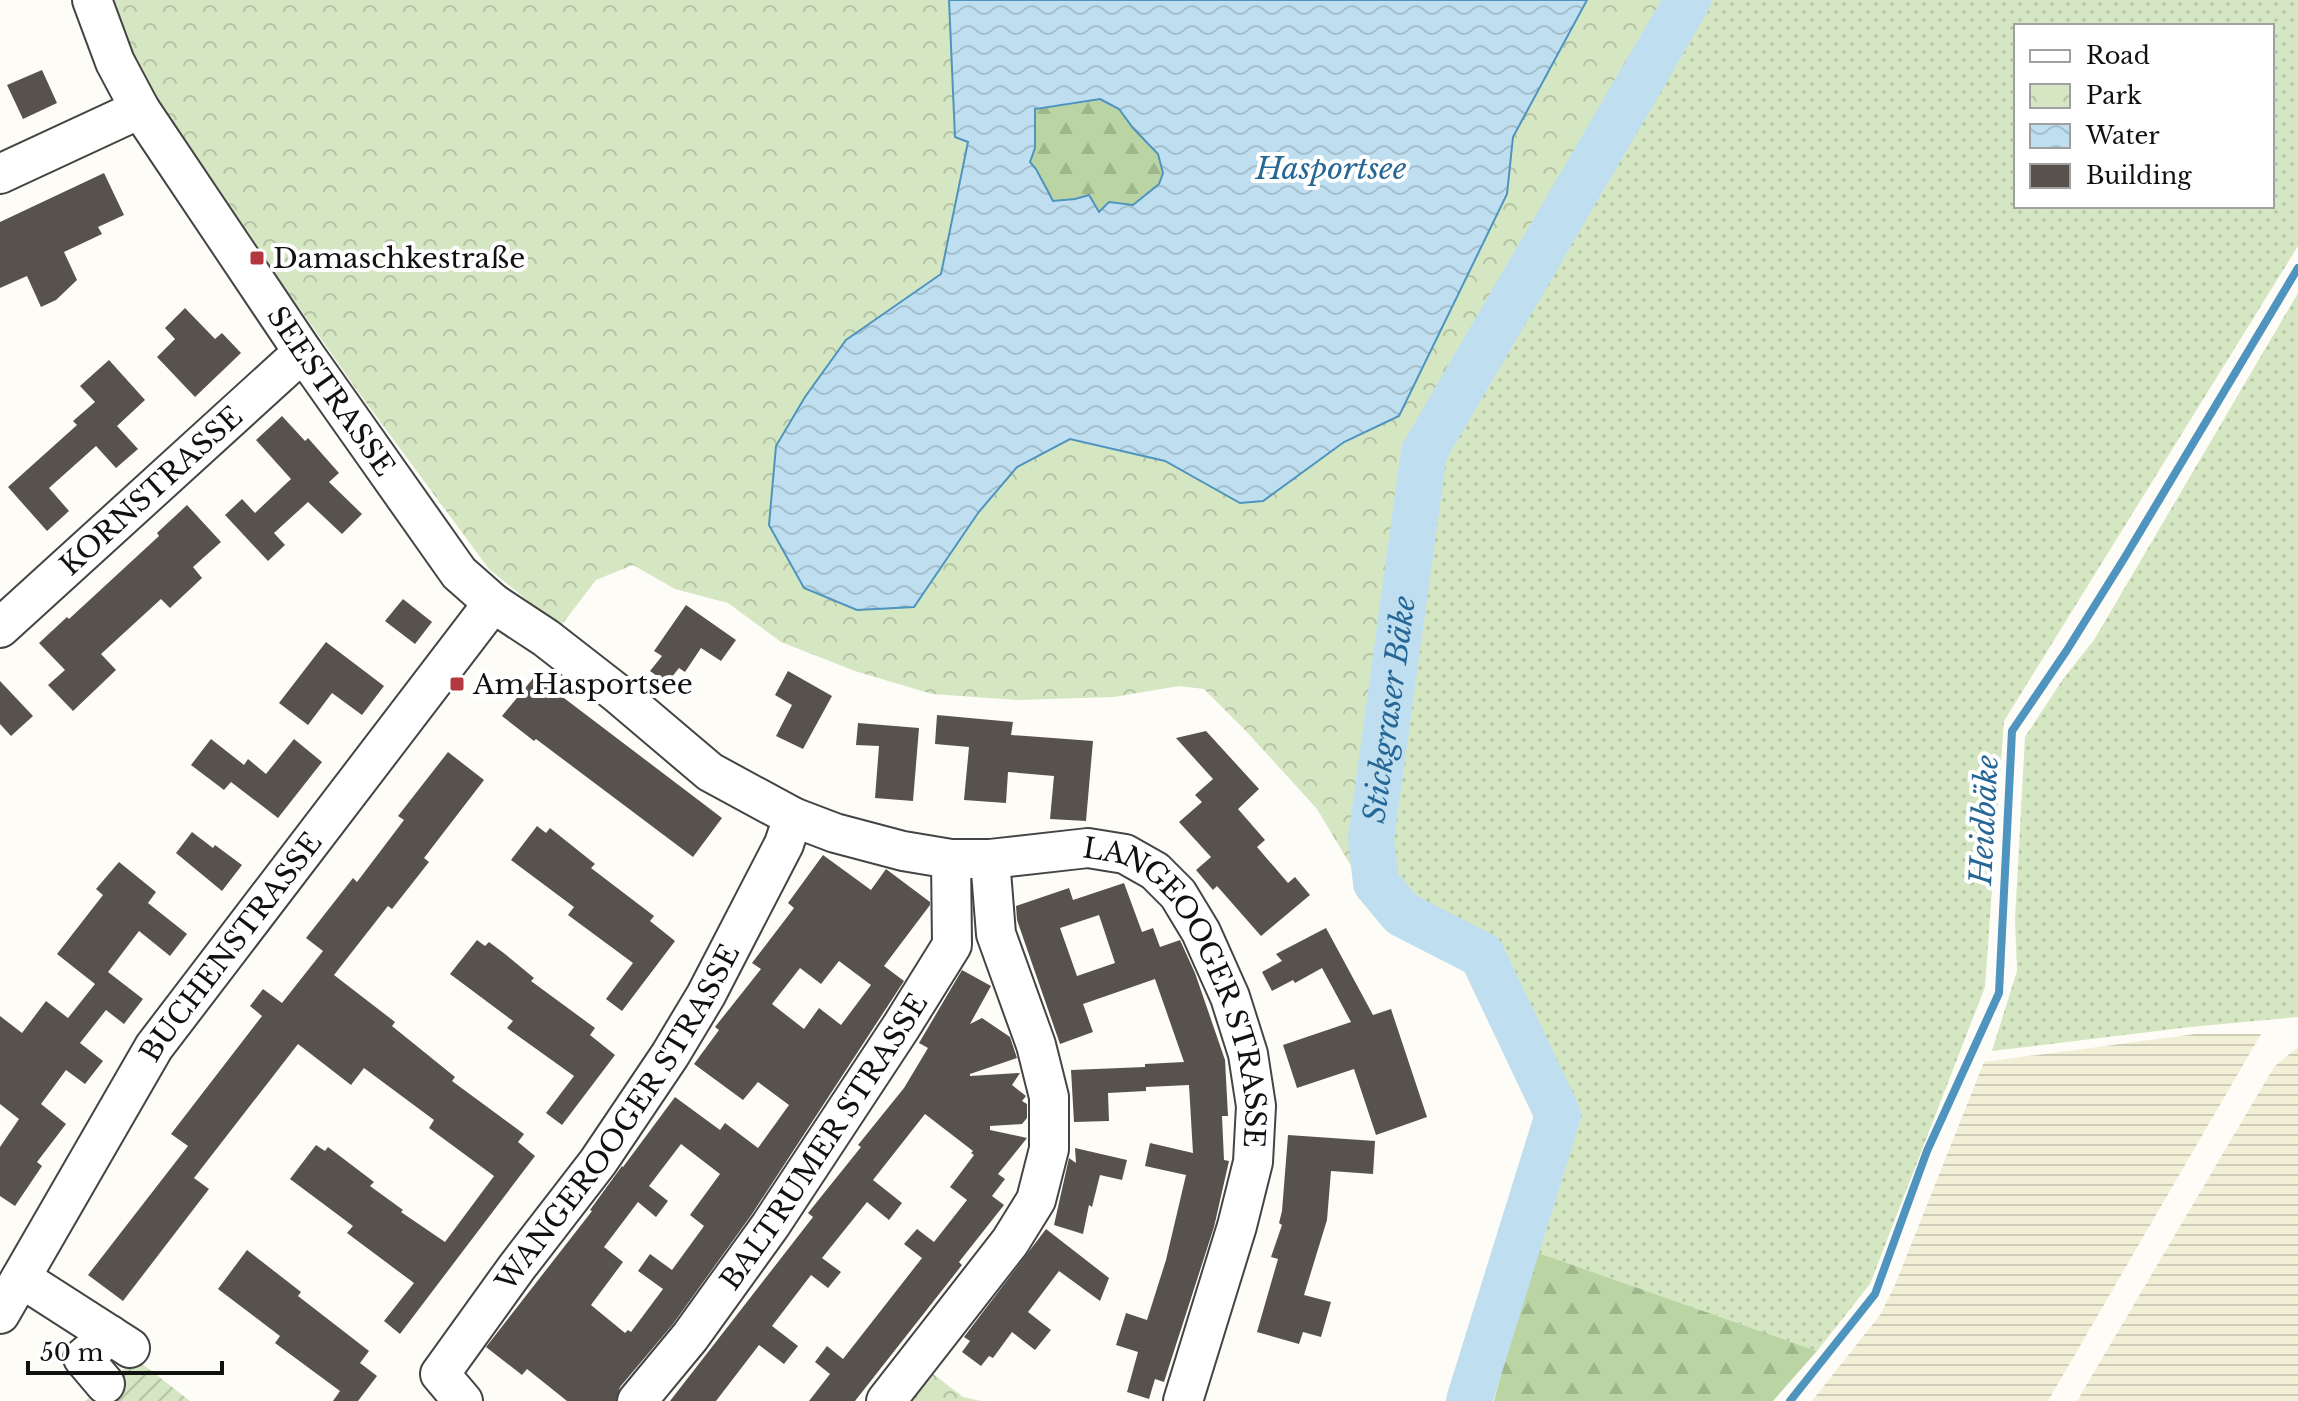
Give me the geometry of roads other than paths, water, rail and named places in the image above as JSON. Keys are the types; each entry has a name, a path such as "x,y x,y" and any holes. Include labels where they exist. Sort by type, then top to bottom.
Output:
{"street":[{"name":"SEESTRASSE","path":"92,0 115,62 140,109 303,352 459,573 493,603"},
{"path":"0,174 140,109"},
{"name":"KORNSTRASSE","path":"0,628 303,352"},
{"path":"493,603 581,665 710,772 793,817 835,833 903,851 951,859 1001,858 996,934 1036,1045 1049,1097 1049,1149 1036,1200 1010,1242 886,1401"},
{"name":"BUCHENSTRASSE","path":"0,1314 154,1047 493,603"},
{"name":"WANGEROOGER STRASSE","path":"463,1401 440,1374 598,1162 670,1055 713,982 784,844 793,817"},
{"name":"LANGEOOGER STRASSE","path":"1001,858 1088,848 1125,854 1155,871 1178,894 1201,932 1230,997 1248,1054 1256,1106 1253,1162 1237,1226 1183,1401"},
{"name":"BALTRUMER STRASSE","path":"637,1401 690,1337 770,1226 952,945 951,859"},
{"path":"21,1278 120,1342 83,1358 105,1384"}],"water":[{"name":"Hasportsee","path":"949,0 1587,0 1513,137 1507,194 1399,416 1344,442 1263,501 1240,503 1165,461 1070,439 1017,467 978,513 914,607 857,610 804,588 769,525 776,446 805,397 846,340 941,274 968,142 955,137","holes":["1100,99 1119,109 1158,154 1163,173 1159,184 1133,205 1109,202 1099,212 1089,195 1053,201 1030,162 1035,148 1035,109"]}],"waterway":[{"name":"Stickgraser Bäke","path":"1469,1401 1558,1115 1482,955 1402,914 1376,883 1371,839 1424,452 1688,0"},
{"name":"Heidbäke","path":"1790,1401 1875,1294 1927,1151 1999,993 2012,731 2125,557 2298,268"}],"place":[{"name":"Damaschkestraße","path":"257,258"},
{"name":"Am Hasportsee","path":"457,684"}]}
